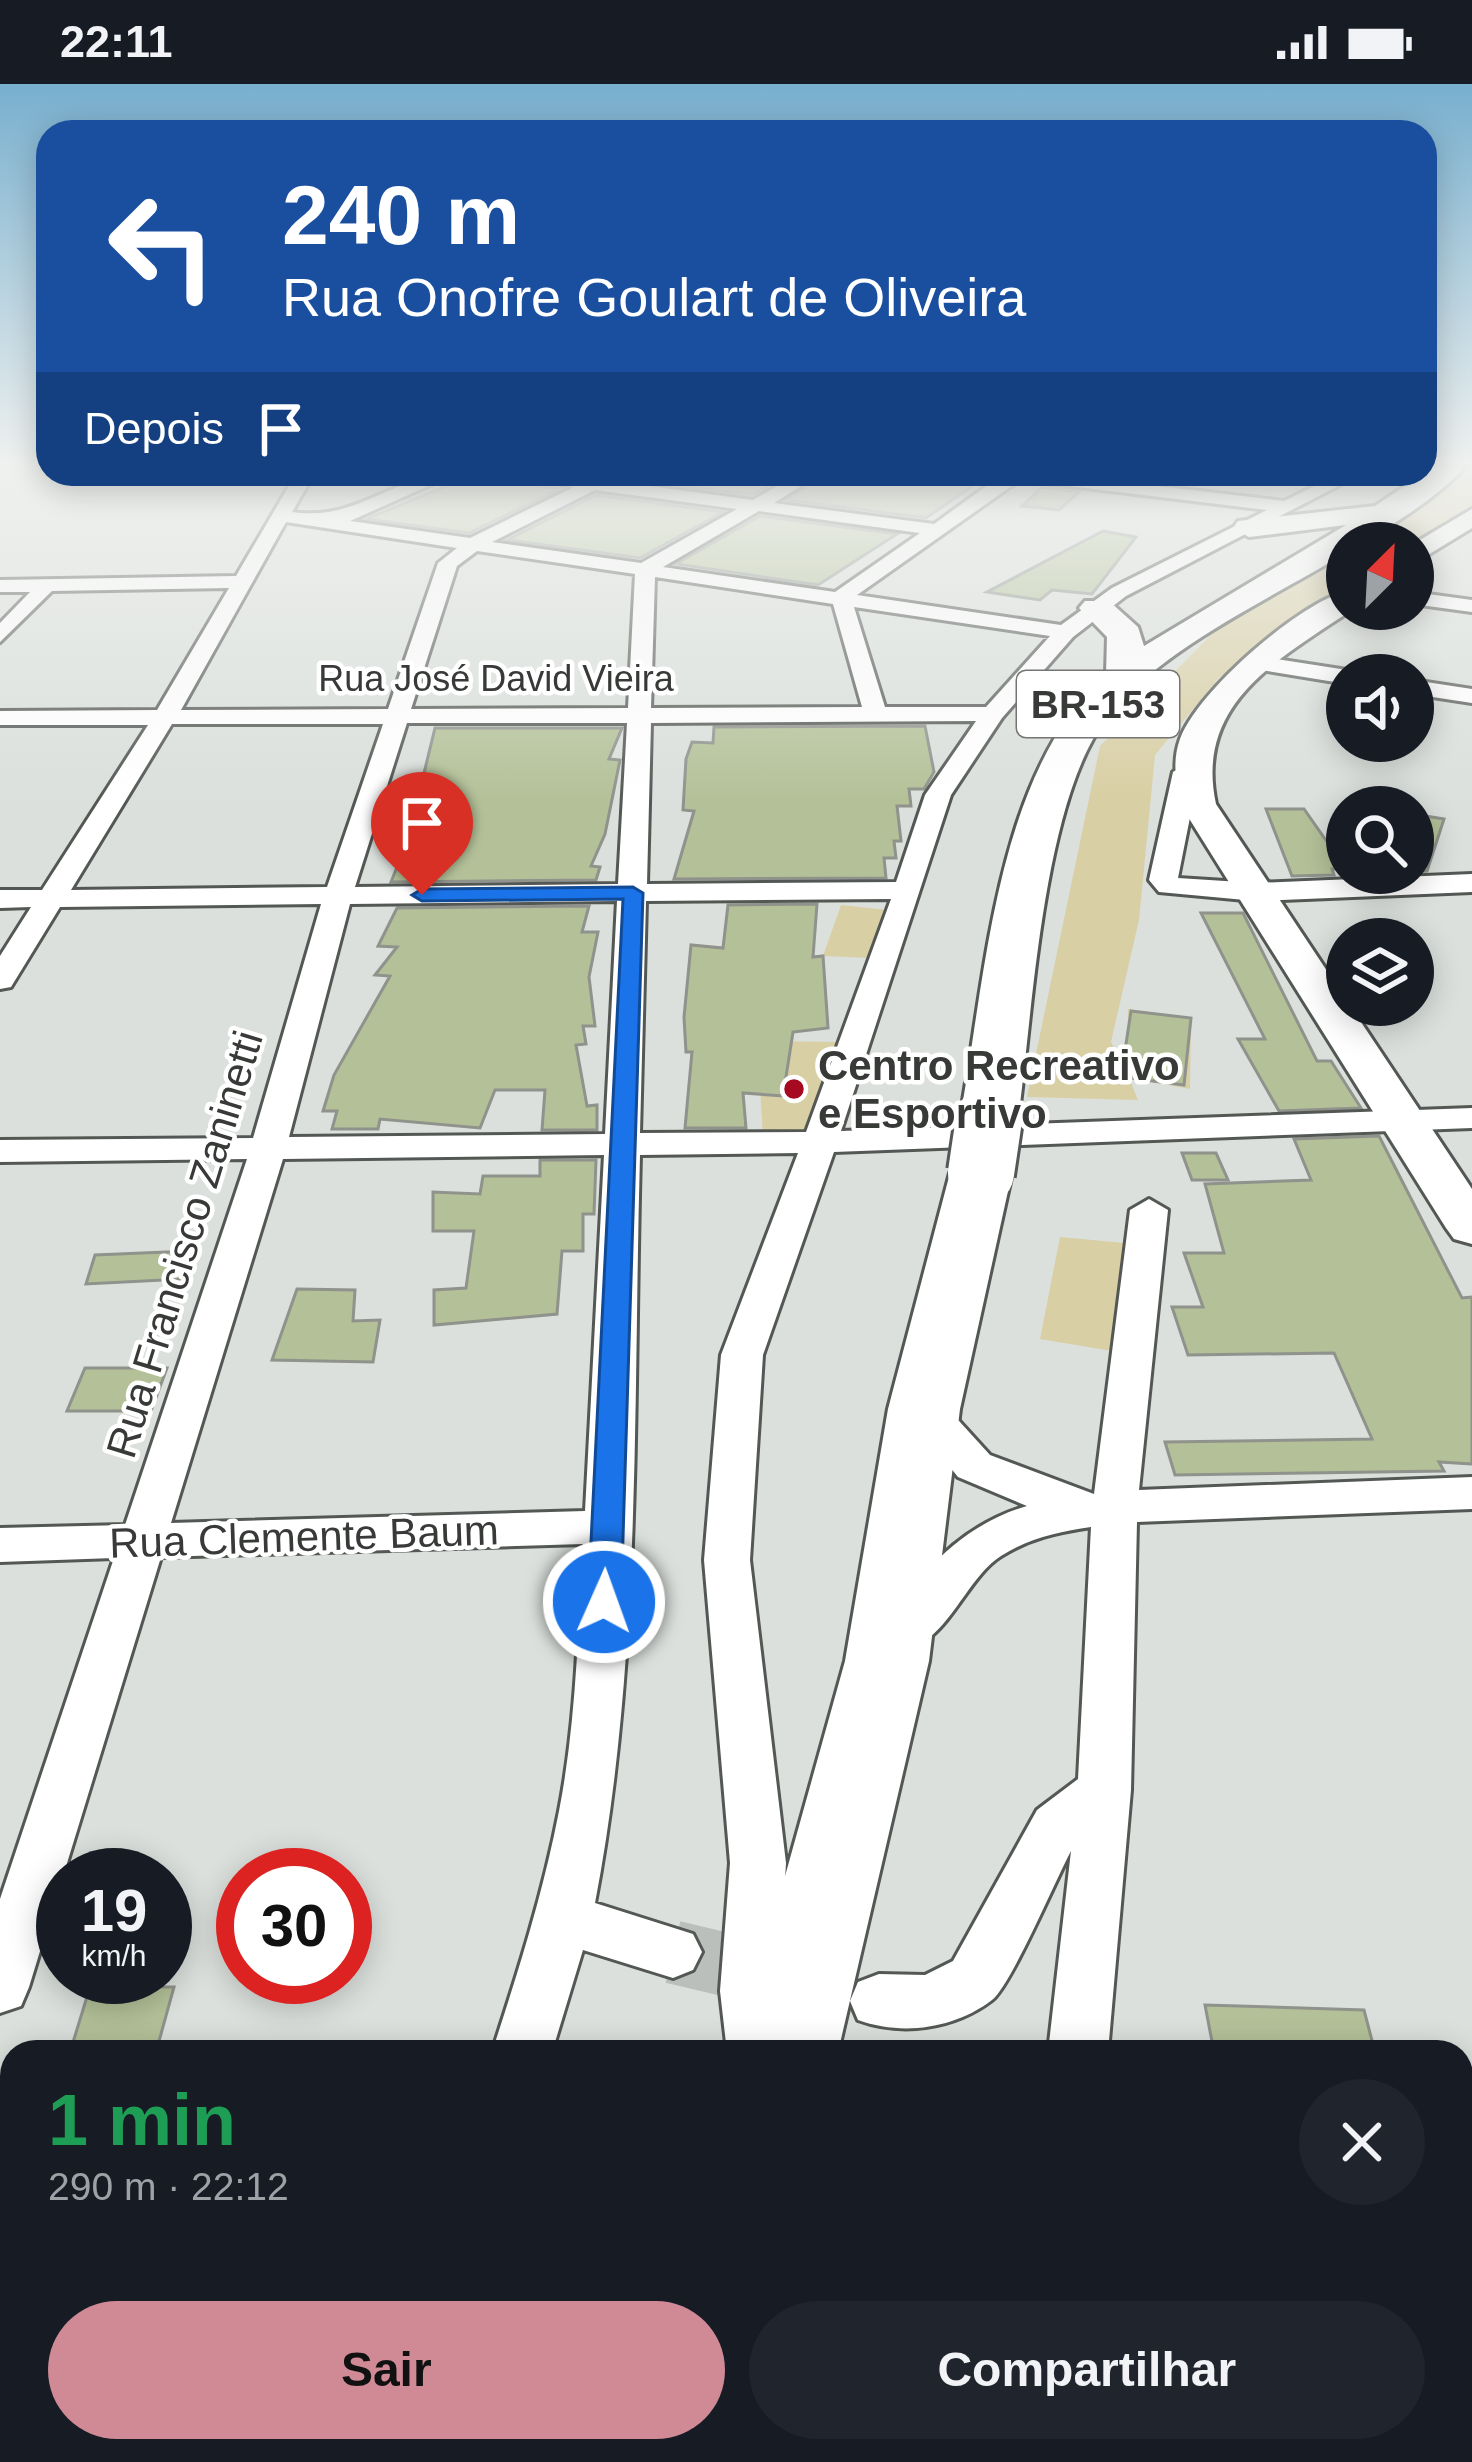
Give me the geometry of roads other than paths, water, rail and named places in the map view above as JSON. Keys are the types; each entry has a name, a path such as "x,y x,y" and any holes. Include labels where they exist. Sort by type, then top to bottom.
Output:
{"highway":[{"name":"BR-153","path":"790,2040 887,1661 924,1409 986,1140 1033,862 1063,757 1086,716 1126,676 1278,578"},
{"path":"1108,600 1150,616 1165,648"},
{"path":"1108,600 1125,635 1126,676"}],"street":[{"path":"0,980 165,717 245,578"},
{"name":"Rua Francisco Zaninetti","path":"0,1987 268,1148 338,896 443,578"},
{"path":"525,2040 564,1919 587,1807 601,1676 645,578"},
{"path":"708,578 1065,632"},
{"path":"842,597 869,578"},
{"path":"755,2040 749,1991 758,1863 727,1561 731,1452 742,1355 938,795 993,714 1065,632 1108,600 1151,578"},
{"path":"0,586 243,582"},
{"path":"0,636 46,586"},
{"path":"842,597 875,712"},
{"path":"1434,601 1472,606"},
{"path":"1326,615 1256,663 1203,722 1186,772 1163,880 1186,891 1256,892 1472,883"},
{"path":"1256,663 1326,674"},
{"path":"1434,691 1472,697"},
{"name":"Rua José David Vieira","path":"0,718 993,714"},
{"path":"1186,772 1198,804 1472,1228"},
{"path":"0,899 908,890"},
{"path":"0,1151 986,1140 1472,1118"},
{"path":"1079,2040 1104,1790 1097,1508 1149,1210"},
{"path":"924,1409 974,1466 1097,1508"},
{"path":"887,1661 942,1582 982,1545 1034,1520 1097,1508 1472,1493"},
{"name":"Rua Clemente Baum","path":"0,1545 608,1527"},
{"path":"878,2001 929,2002 974,1980 1056,1826 1073,1808 1104,1790"},
{"path":"564,1919 673,1952"}],"tunnel":[{"path":"673,1952 773,1976"}],"place":[{"name":"Centro Recreativo e Esportivo","path":"794,1089"}]}
